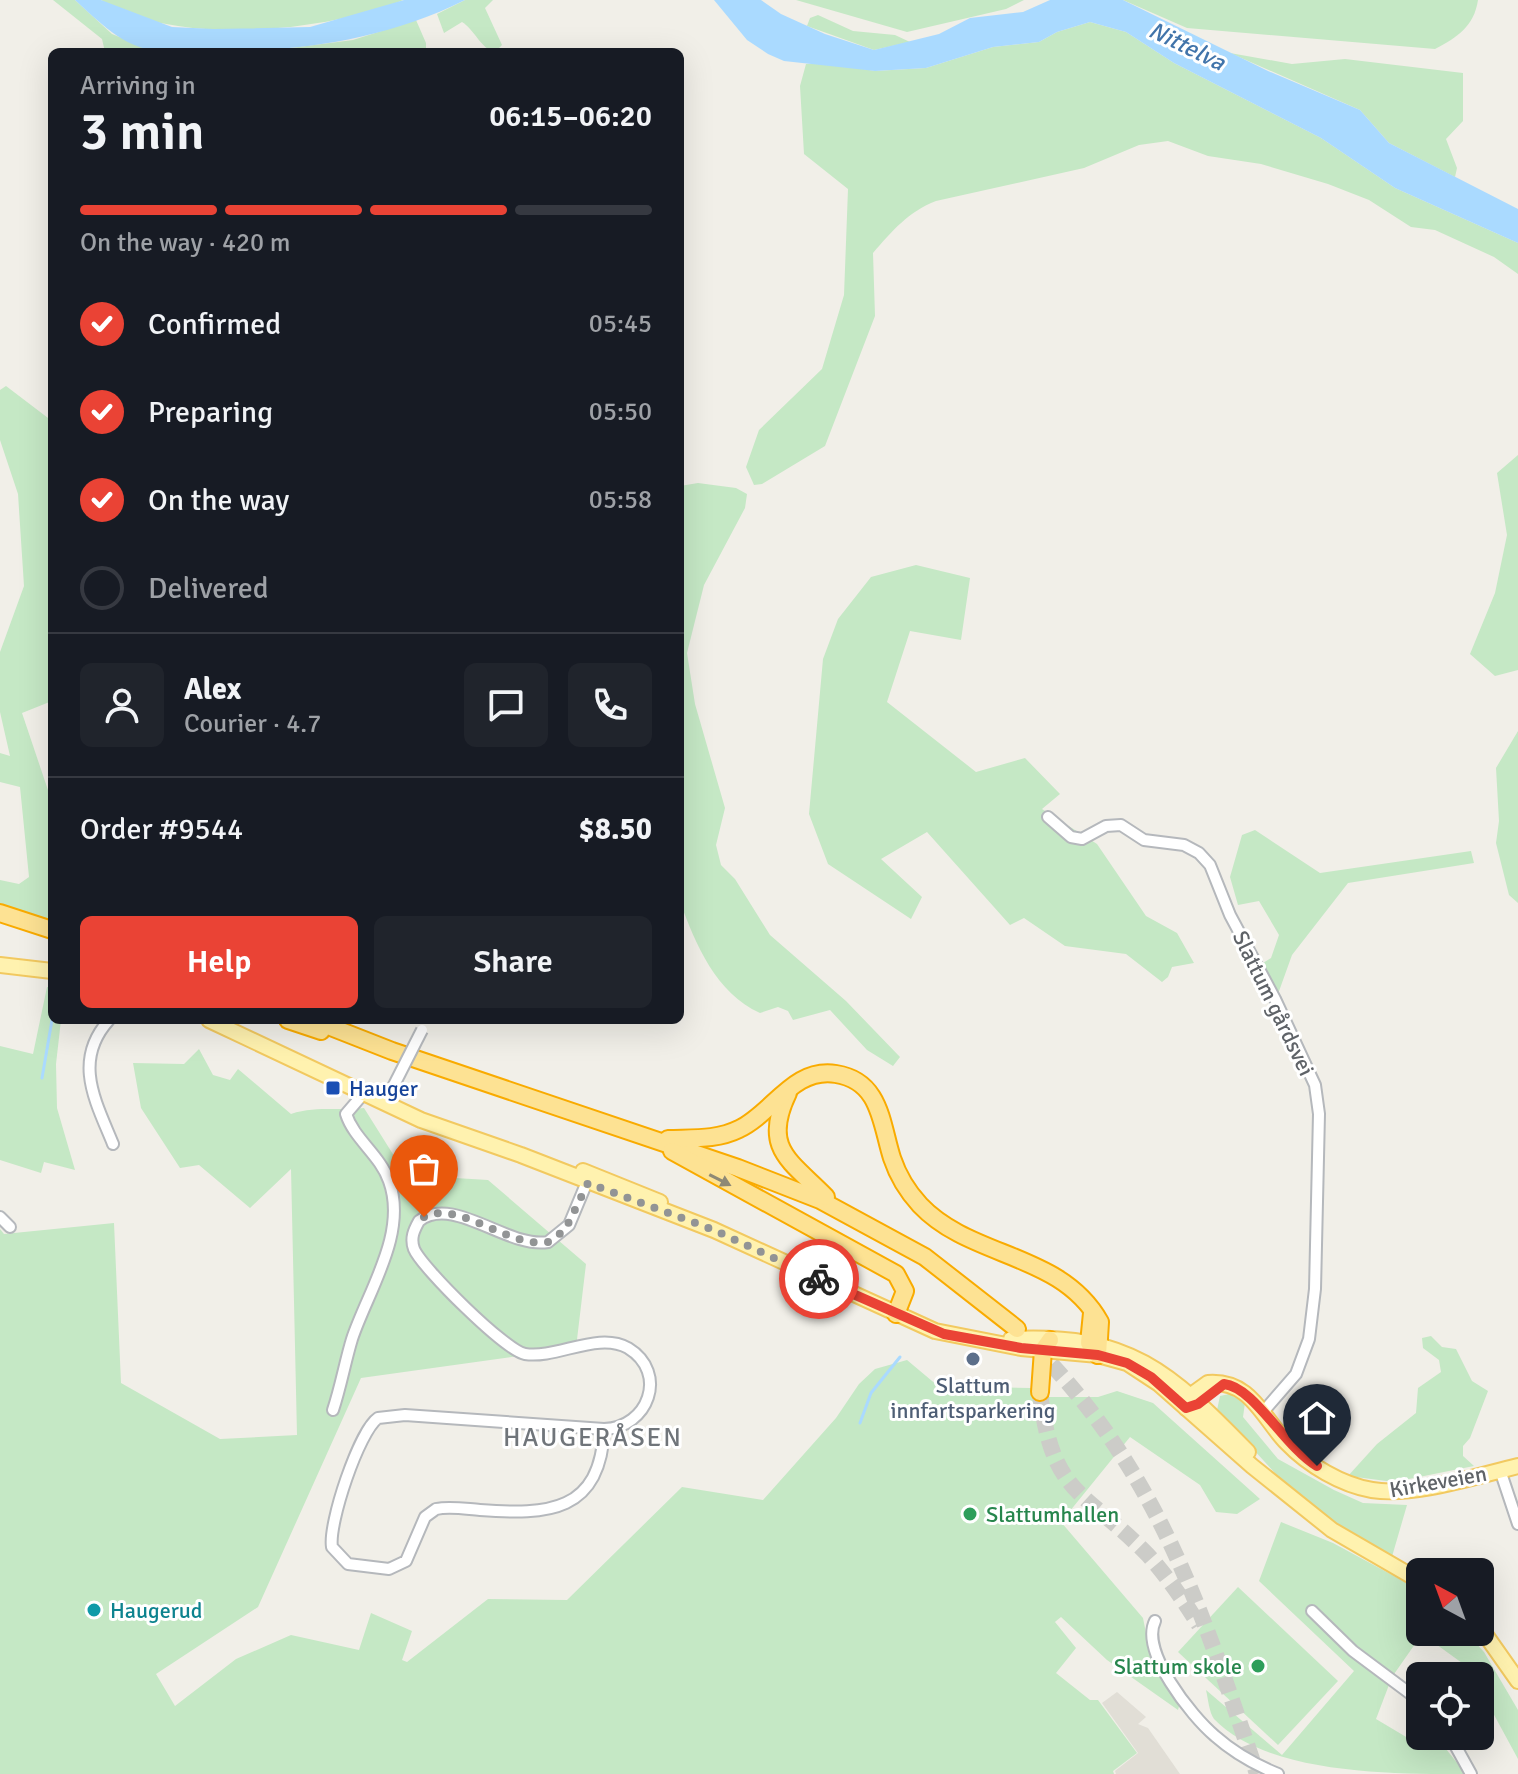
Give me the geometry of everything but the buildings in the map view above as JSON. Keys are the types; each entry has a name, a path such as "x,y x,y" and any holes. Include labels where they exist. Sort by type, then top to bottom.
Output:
{"highway":[{"path":"0,913 48,929"},
{"path":"0,922 48,938"},
{"path":"300,1024 392,1051"},
{"path":"323,1024 392,1051 654,1139 836,1207 925,1257 1017,1329"},
{"path":"654,1139 709,1138 734,1131 756,1119 790,1088 807,1078 824,1073 843,1075 860,1084 877,1104 897,1172 920,1205 959,1232 1050,1273 1077,1293 1093,1311 1096,1348"},
{"path":"790,1088 778,1116 780,1147 795,1171 836,1207"},
{"path":"654,1139 695,1166 891,1270 904,1286 896,1314"},
{"path":"1040,1392 1047,1345"}],"main road":[{"path":"0,965 48,971"},
{"path":"217,1024 430,1123 586,1179 685,1219 944,1334 1096,1348 1143,1372 1192,1403 1275,1482 1332,1530 1406,1573"},
{"name":"Kirkeveien","path":"1192,1403 1224,1384 1244,1391 1302,1457 1363,1488 1398,1491 1518,1466"},
{"path":"1493,1646 1518,1681"}],"street":[{"name":"Slattum gårdsvei","path":"1048,817 1071,837 1082,839 1106,826 1121,825 1144,840 1184,845 1199,853 1219,882 1230,915 1269,985 1315,1085 1319,1114 1312,1323 1296,1374 1263,1412"},
{"path":"106,1024 101,1031 88,1081 113,1144"},
{"path":"385,1103 425,1025"},
{"path":"333,1410 352,1340 381,1267 393,1216 389,1180 381,1162 346,1114 364,1093"},
{"path":"586,1179 565,1230 548,1242 524,1241 456,1216 436,1213 419,1221 412,1243 417,1255 499,1340 518,1352 539,1354 606,1343 627,1347 647,1370 648,1400 630,1424 604,1429 405,1415 378,1418 364,1433 333,1528 332,1547 348,1564 389,1569 406,1561 425,1517 436,1509 526,1513 554,1510 580,1495 593,1478 604,1429"},
{"path":"0,1217 10,1227"},
{"name":"Kirkeveien","path":"1500,1470 1518,1524"},
{"path":"1312,1611 1353,1651 1406,1691"},
{"path":"1155,1621 1150,1630 1151,1648 1202,1723 1228,1746 1278,1774"},
{"path":"1458,1750 1471,1774"}],"shaded area":[{"path":"1117,1692 1146,1717 1138,1724 1148,1728 1180,1774 1116,1774 1115,1771 1138,1753 1102,1703"}],"green space":[{"path":"53,0 75,0 112,34 147,48 104,48 102,39"},
{"path":"101,0 403,0 334,20 250,30 168,24 131,15"},
{"path":"465,0 493,0 485,8 502,45 487,48 462,22 444,33 437,14"},
{"path":"796,0 1024,0 1006,9 907,32"},
{"path":"1123,0 1478,0 1473,17 1464,30 1435,49 1187,28"},
{"path":"818,15 853,31 895,35 910,42 874,50 807,26 810,18"},
{"path":"416,20 426,48 291,48 353,40"},
{"path":"1090,22 1126,32 1174,63 1321,138 1395,188 1518,243 1518,274 1494,257 1435,230 1411,227 1369,200 1328,184 1261,164 1208,156 1168,141 1139,145 1084,168 936,201 909,216 873,253 875,316 825,446 762,484 754,485 746,467 759,430 822,369 844,295 848,189 804,154 800,86 806,64 828,63 875,71 926,68 993,47 1039,42 1057,32"},
{"path":"1230,53 1292,64 1345,59 1463,73 1463,121 1446,139 1457,168 1455,177 1389,143 1360,110"},
{"path":"6,386 48,418 48,703 22,713 48,790 48,919 0,905 0,880 19,884 29,877 20,787 0,782 0,753 10,756 0,712 0,652 24,586 18,494 0,440 0,390"},
{"path":"1518,455 1518,670 1495,676 1470,654 1495,593 1507,535 1497,473"},
{"path":"698,483 736,488 747,494 745,508 704,585 687,653 695,704 725,808 716,845 721,865 735,879 770,935 846,1001 900,1057 893,1066 867,1050 830,1010 793,1020 788,1011 778,1007 760,1013 745,1004 731,993 710,966 684,912 684,485"},
{"path":"916,565 970,578 961,640 910,631 887,702 976,772 1025,758 1060,794 1042,809 1097,844 1146,916 1177,933 1194,963 1172,967 1162,982 1126,954 1065,946 1024,918 1010,925 927,832 881,859 922,897 911,919 828,864 809,814 823,659 838,619 871,577"},
{"path":"1518,731 1518,903 1509,895 1496,843 1499,821 1496,768"},
{"path":"1255,830 1320,873 1471,851 1474,863 1348,883 1292,955 1278,994 1263,963 1271,958 1279,935 1259,901 1238,905 1230,877 1242,835"},
{"path":"48,987 48,1024 61,1024 56,1064 57,1108 75,1170 44,1162 41,1173 0,1160 0,1046 33,1054"},
{"path":"199,1049 213,1075 230,1080 238,1069 291,1114 309,1110 364,1108 406,1175 488,1180 586,1264 576,1348 361,1378 258,1607 156,1674 175,1706 236,1659 291,1635 359,1650 371,1613 412,1631 402,1660 407,1662 488,1599 567,1600 682,1487 763,1500 836,1418 859,1384 875,1369 907,1360 938,1386 1031,1388 1037,1397 1098,1397 1117,1391 1153,1403 1260,1499 1237,1514 1216,1512 1200,1485 1130,1437 1061,1522 1143,1618 1152,1663 1181,1699 1178,1710 1107,1660 1061,1617 1050,1626 1055,1622 1076,1648 1056,1673 1090,1700 1098,1700 1137,1753 1113,1771 1114,1774 0,1774 0,1229 4,1234 114,1223 121,1383 220,1439 297,1435 291,1169 250,1208 199,1165 180,1168 141,1108 133,1063 184,1064"},
{"path":"1431,1336 1442,1347 1456,1349 1472,1381 1488,1391 1470,1438 1463,1446 1463,1456 1474,1466 1394,1482 1348,1476 1377,1444 1416,1413 1418,1388 1441,1372 1439,1360 1423,1348 1422,1338"},
{"path":"1229,1394 1245,1403 1243,1417 1278,1459 1363,1503 1407,1505 1391,1560 1320,1514 1275,1473 1217,1410 1220,1396"},
{"path":"1281,1522 1333,1543 1406,1582 1406,1646 1414,1646 1392,1677 1376,1719 1406,1737 1406,1750 1447,1750 1466,1774 1366,1771 1297,1761 1265,1751 1237,1737 1214,1719 1206,1690 1282,1755 1354,1671 1259,1581"},
{"name":"Slattum skole","path":"1238,1587 1338,1681 1278,1745 1178,1652"},
{"path":"1439,1646 1479,1646 1490,1662 1461,1662"},
{"path":"1494,1669 1518,1710 1518,1759 1494,1715"}],"water":[{"path":"75,0 101,0 172,27 214,29 310,27 404,0 465,0 435,14 372,34 287,48 142,48 122,39"},
{"name":"Nittelva","path":"714,0 761,0 781,14 825,34 874,50 939,34 970,18 1023,12 1050,0 1123,0 1268,71 1360,110 1389,143 1518,209 1518,243 1395,188 1321,138 1174,63 1126,32 1090,22 1057,32 1039,42 993,47 926,68 875,71 784,61 768,54 747,40"}],"waterway":[{"path":"42,1078 51,1024"},
{"path":"860,1423 871,1393 900,1357"}],"tunnel":[{"path":"1035,1347 1078,1395 1145,1494 1195,1600 1257,1774"},
{"path":"1040,1392 1045,1426 1063,1472 1074,1488 1148,1555 1199,1625"}],"way so far":[{"path":"424,1217 447,1213 539,1244 559,1237 565,1230 588,1183 714,1230 819,1279"}],"place":[{"name":"Hauger","path":"333,1088"},
{"name":"Slattum innfartsparkering","path":"973,1359"},
{"name":"Slattumhallen","path":"970,1514"},
{"name":"Haugerud","path":"94,1610"},
{"name":"Slattum skole","path":"1258,1666"}],"district":[{"name":"HAUGERÅSEN","path":"593,1437"}],"route":[{"path":"819,1279 944,1334 1021,1348 1098,1355 1127,1363 1151,1377 1186,1408 1198,1404 1224,1384 1233,1385 1250,1396 1302,1457 1317,1466"}]}
